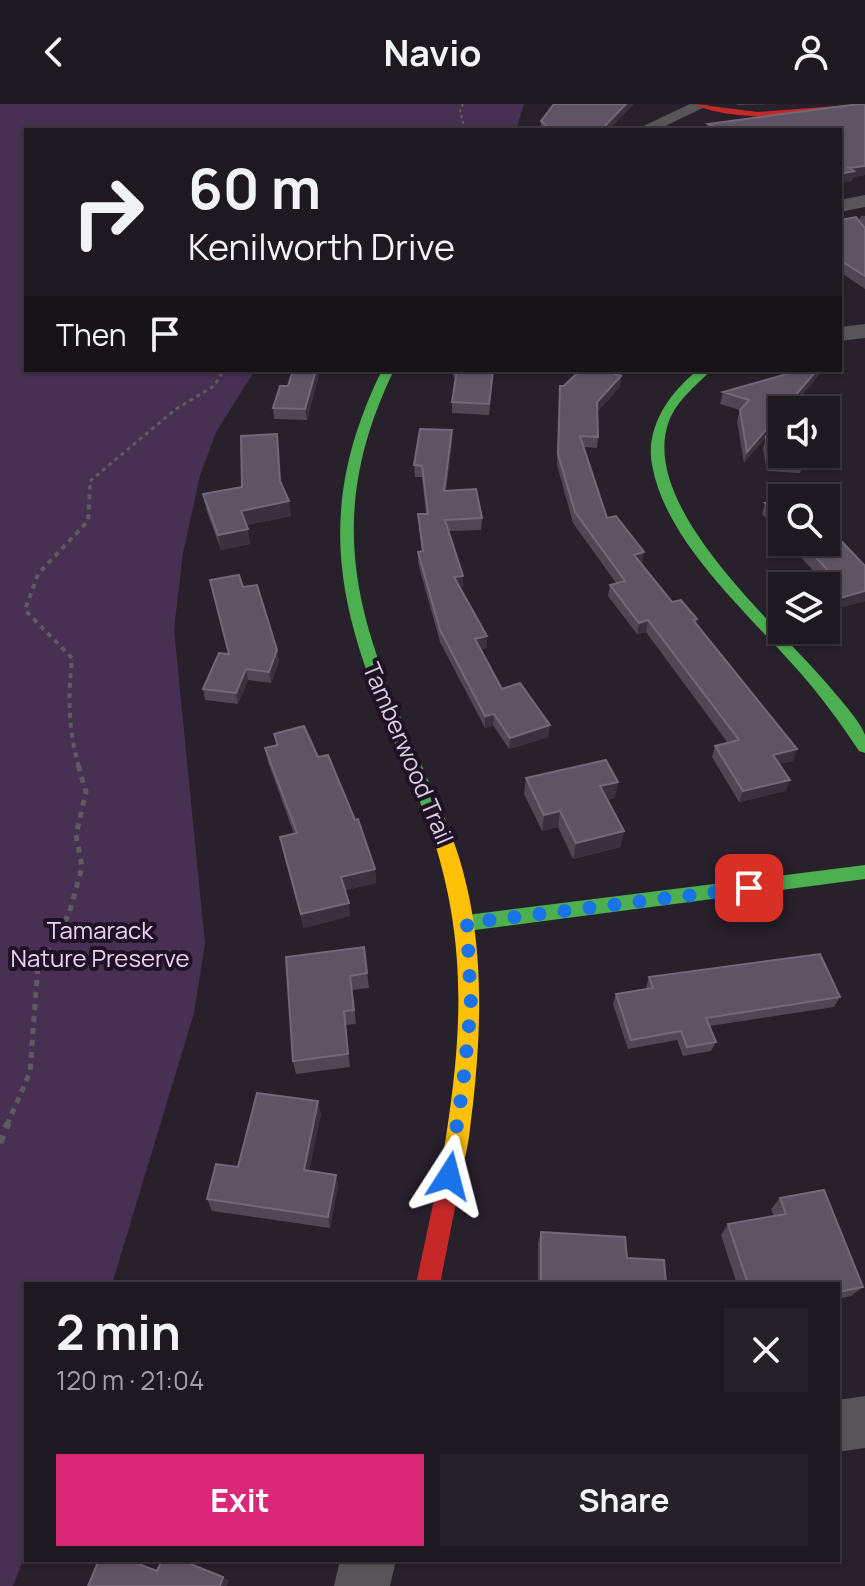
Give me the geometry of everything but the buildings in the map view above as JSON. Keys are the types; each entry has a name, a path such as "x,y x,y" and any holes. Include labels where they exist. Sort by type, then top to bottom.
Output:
{"street":[{"path":"647,128 699,105 741,115 768,116 858,104"},
{"path":"842,206 865,201"},
{"path":"842,334 865,331"},
{"name":"Tamberwood Trail","path":"387,372 369,404 355,444 347,528 351,574 361,634 376,682 448,842 467,923 471,1006 463,1085 428,1282"},
{"path":"702,372 688,381 670,405 659,430 658,462 670,499 711,565 814,681 865,747"},
{"path":"467,923 865,872"},
{"path":"840,1426 865,1422"},
{"path":"362,1586 368,1562"}],"path":[{"path":"463,104 460,111 464,128"},
{"path":"0,1143 30,1072 38,965 69,914 82,867 76,835 86,792 71,741 68,701 72,658 25,610 38,574 88,521 90,481 176,409 214,386 223,372"}],"green space":[{"name":"Tamarack Nature Preserve","path":"0,104 524,104 517,128 24,128 24,372 254,372 216,432 200,476 183,553 174,629 205,944 194,1013 113,1282 24,1282 24,1557 13,1586 0,1586"}],"traffic: fast":[{"path":"387,372 370,407 357,445 350,483 348,561 354,600 375,678 434,814"},
{"path":"703,372 684,388 663,422 657,449 665,489 696,543 739,597 819,685 865,747"},
{"path":"467,923 865,872"}],"traffic: slow":[{"path":"434,814 461,900 470,986 466,1073 453,1162"}],"traffic: jam":[{"path":"698,104 718,110 758,114 797,113 858,104"},
{"path":"428,1282 453,1162"}],"route":[{"path":"449,1176 471,1006 467,923 749,888"}]}
